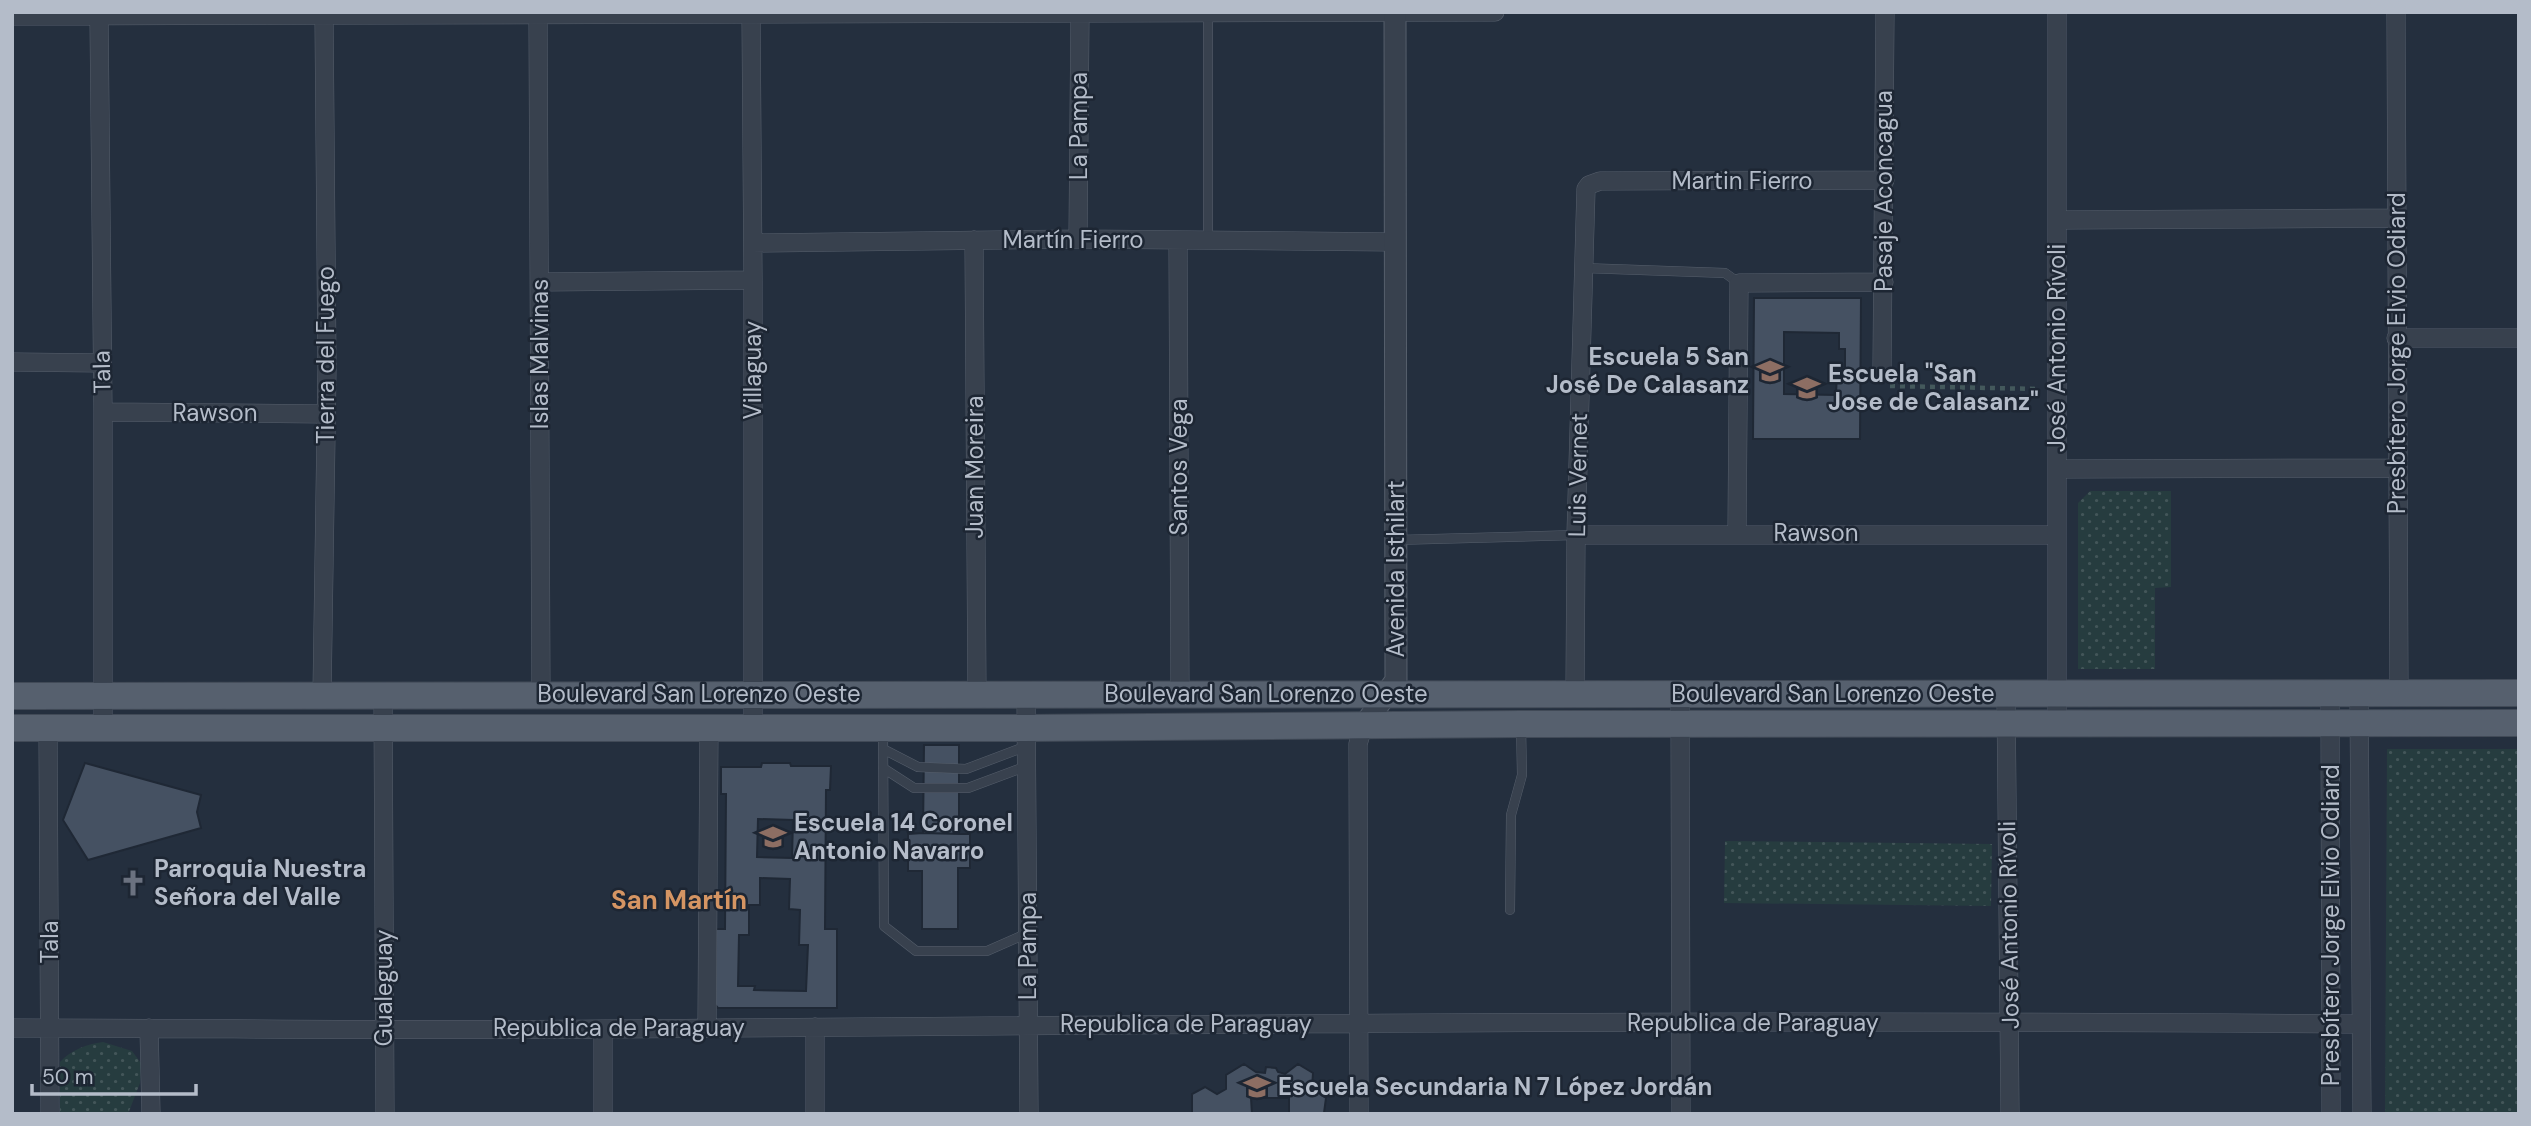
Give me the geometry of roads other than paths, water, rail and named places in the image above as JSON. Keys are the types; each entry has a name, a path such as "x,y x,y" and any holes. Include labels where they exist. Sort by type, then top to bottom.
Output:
{"main road":[{"name":"Boulevard San Lorenzo Oeste","path":"12,695 2519,694"},
{"name":"Boulevard San Lorenzo Oeste","path":"12,728 753,728 883,739 1521,724 2519,723"}],"street":[{"name":"Avenida Isthilart","path":"1363,727 1389,694 1396,680 1395,12"},
{"path":"12,16 1495,12"},
{"name":"Pasaje Aconcagua","path":"1882,370 1885,12"},
{"name":"José Antonio Rívoli","path":"2057,12 2057,725"},
{"name":"Presbítero Jorge Elvio Odiard","path":"2396,12 2399,693"},
{"name":"Villaguay","path":"751,13 753,728"},
{"name":"Islas Malvinas","path":"538,14 541,695"},
{"name":"La Pampa","path":"1078,239 1080,14"},
{"name":"Tierra del Fuego","path":"322,695 326,414 324,15"},
{"name":"Tala","path":"99,16 103,729"},
{"name":"Martin Fierro","path":"1600,181 1885,180"},
{"name":"Luis Vernet","path":"1575,693 1576,534 1585,194 1588,185 1600,181"},
{"path":"2058,220 2396,218"},
{"name":"Martín Fierro","path":"753,243 1078,239 1394,242"},
{"name":"Juan Moreira","path":"974,240 977,694"},
{"name":"Santos Vega","path":"1178,240 1180,695"},
{"path":"540,282 753,280"},
{"path":"1737,533 1739,283 1884,282"},
{"path":"2396,338 2519,338"},
{"path":"12,362 102,363"},
{"name":"Rawson","path":"103,412 326,414"},
{"path":"2057,469 2397,468"},
{"name":"Rawson","path":"1576,534 2057,535"},
{"path":"1680,693 1681,1114"},
{"name":"La Pampa","path":"1026,694 1029,1114"},
{"name":"Gualeguay","path":"383,695 384,1114"},
{"name":"José Antonio Rívoli","path":"2006,695 2010,1114"},
{"name":"Presbítero Jorge Elvio Odiard","path":"2330,695 2331,1114"},
{"name":"Presbítero Jorge Elvio Odiard","path":"2359,695 2362,1114"},
{"path":"1359,1114 1358,744 1363,727"},
{"name":"Tala","path":"48,729 50,1114"},
{"path":"708,1027 709,729"},
{"name":"Republica de Paraguay","path":"12,1028 603,1029 2010,1022 2360,1024"},
{"path":"815,1027 815,1114"},
{"path":"149,1028 151,1114"},
{"path":"603,1029 603,1114"}],"lane":[{"path":"1208,14 1208,240"},
{"path":"1583,268 1725,273 1739,283"},
{"path":"1396,540 1576,534"},
{"path":"1510,910 1511,815 1522,775 1521,724"},
{"path":"883,739 918,767 966,769 1027,737"},
{"path":"883,739 884,926 916,951 987,951 1028,933"},
{"path":"883,768 914,788 968,788 1027,766"}],"place":[{"name":"Escuela 5 San José De Calasanz","path":"1770,371"},
{"name":"Escuela \"San Jose de Calasanz\"","path":"1807,388"},
{"name":"Escuela 14 Coronel Antonio Navarro","path":"773,837"},
{"name":"Parroquia Nuestra Señora del Valle","path":"133,883"},
{"name":"Escuela Secundaria N 7 López Jordán","path":"1257,1087"}],"district":[{"name":"San Martín","path":"679,900"}]}
